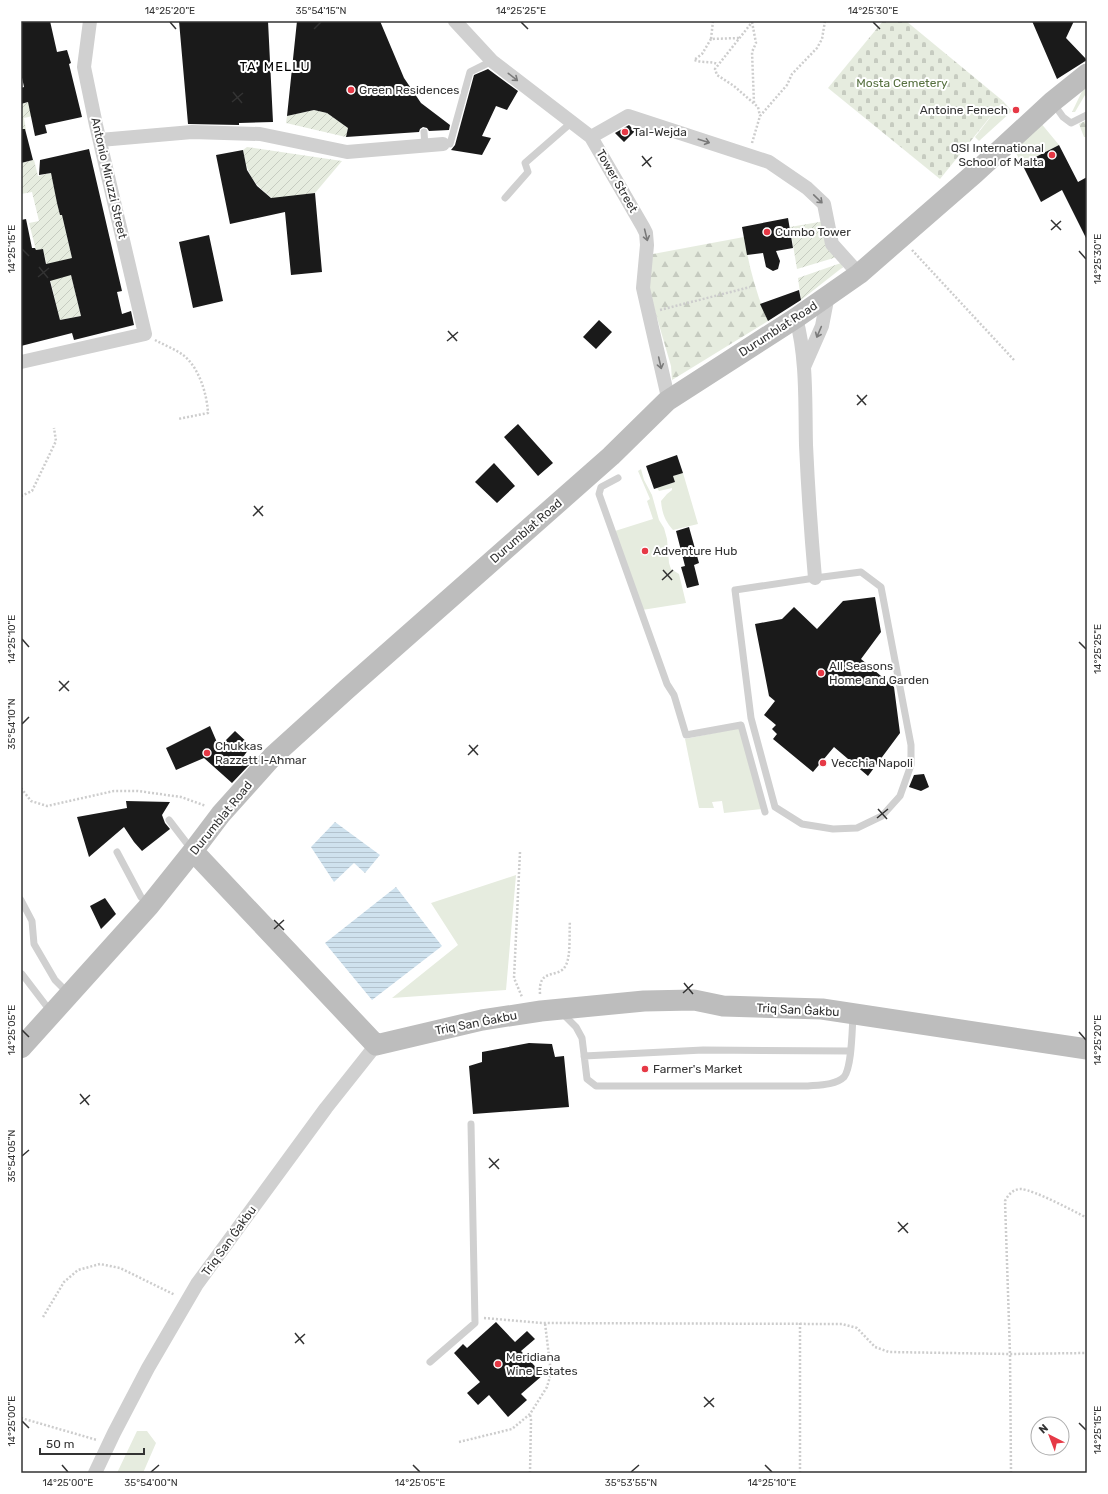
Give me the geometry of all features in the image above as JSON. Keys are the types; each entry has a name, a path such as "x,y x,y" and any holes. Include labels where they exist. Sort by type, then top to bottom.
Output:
{"street":[{"name":"Antonio Miruzzi Street","path":"90,21 84,67 144,334"},
{"name":"Tower Street","path":"455,21 492,61 591,136 646,233 647,245 642,288 668,401"},
{"name":"Durumblat Road","path":"21,1048 149,906 221,814 273,756 352,684 611,456 668,401 796,318 859,274 975,173 1052,102 1087,74"},
{"path":"591,136 628,116 769,162 807,188 824,204 832,244 859,274"},
{"path":"100,140 192,132 260,134 347,152 446,144"},
{"path":"804,367 822,326 828,295"},
{"path":"796,318 800,332 804,367 808,486 815,578"},
{"path":"21,362 144,334"},
{"path":"193,851 376,1045"},
{"name":"Triq San Ġakbu","path":"95,1473 108,1444 148,1368 197,1284 326,1108 376,1045 482,1020 543,1011 644,1001 694,1000 723,1006 822,1009 1087,1049"}],"lane":[{"path":"446,144 470,72 492,61"},
{"path":"1052,102 1063,117 1071,123 1087,115"},
{"path":"506,198 528,172 525,163 572,122"},
{"path":"424,132 425,146"},
{"path":"618,478 602,487 599,494 667,684 674,695 686,736 741,725 765,812"},
{"path":"861,572 881,587 911,745 910,765 900,796 882,816 857,828 833,829 802,824 776,807 751,718 735,590 815,578 861,572"},
{"path":"169,820 193,851"},
{"path":"116,852 141,897 149,906"},
{"path":"21,900 32,921 34,944 55,980 69,994"},
{"path":"22,974 52,1014"},
{"path":"543,1011 576,1027 582,1038 586,1079 596,1086 808,1086 832,1083 844,1076 850,1061 853,1014"},
{"path":"584,1056 703,1050 850,1051"},
{"path":"430,1362 475,1323 471,1124"}],"path":[{"path":"713,21 711,39 702,54 694,60 718,64"},
{"path":"743,154 751,145 760,116 787,84 792,74 817,48 822,39 826,21"},
{"path":"752,22 715,69 717,75 734,86 758,107 760,116"},
{"path":"752,22 756,43 752,52 754,104"},
{"path":"711,39 740,38"},
{"path":"901,238 1014,360"},
{"path":"648,313 750,287"},
{"path":"144,334 184,356 197,373 207,398 208,413 178,419"},
{"path":"21,496 32,492 56,441 54,428"},
{"path":"21,788 31,801 47,806 114,791 138,791 181,797 198,802 221,814"},
{"path":"520,852 514,978 543,1011"},
{"path":"543,1011 539,985 546,976 562,970 566,966 568,958 570,921"},
{"path":"1011,1473 1010,1354 1005,1201 1015,1190 1022,1189 1087,1218"},
{"path":"43,1317 64,1282 78,1270 100,1264 120,1268 187,1302"},
{"path":"475,1317 545,1323 800,1323 850,1325 860,1330 875,1347 889,1352 1010,1354 1087,1353"},
{"path":"459,1442 512,1429 530,1414 547,1387 551,1373 545,1323"},
{"path":"800,1323 800,1473"},
{"path":"530,1414 530,1473"},
{"path":"21,1418 108,1444"}],"green space":[{"name":"Mosta Cemetery","path":"883,21 906,21 1003,101 940,179 828,88"},
{"path":"1087,81 1087,101 1085,95 1075,112 1072,112"},
{"path":"34,101 37,115 24,118 26,130 21,131 21,104"},
{"path":"1003,101 1012,111 979,141 975,137"},
{"path":"314,110 327,113 348,128 346,137 286,123 287,116"},
{"path":"1087,120 1087,137 1084,137 1079,124"},
{"path":"1040,122 1059,145 1022,164 1012,146"},
{"path":"247,147 342,161 315,193 273,199 260,188 249,172 243,150"},
{"path":"34,160 38,176 51,173 60,215 62,215 72,258 65,260 71,275 81,316 60,320 43,249 36,250 29,223 39,221 32,192 21,194 21,163"},
{"path":"825,221 837,257 797,269 790,227"},
{"path":"744,237 753,280 768,321 672,380 671,366 648,287 653,254"},
{"path":"841,263 843,267 801,300 798,278"},
{"name":"Adventure Hub","path":"641,469 644,480 652,495 659,520 664,528 671,569 679,574 686,603 642,610 615,531 653,519 647,501 650,499 638,471"},
{"path":"683,473 698,524 673,530 664,517 661,501 672,490 672,488 659,491 657,488 675,482 673,476"},
{"path":"739,728 762,809 724,813 722,801 712,802 714,808 699,808 685,739"},
{"path":"516,875 506,990 392,998 458,945 431,903"},
{"path":"137,1431 147,1431 156,1443 143,1473 117,1473"}],"water":[{"path":"335,822 380,855 365,873 354,863 334,882 311,847"},
{"path":"396,887 442,946 372,1000 325,943"}],"building":[{"path":"21,21 50,21 57,52 67,50 82,117 45,125 47,133 35,136 28,102 21,104 21,88 24,87 21,73"},
{"path":"179,21 268,21 273,122 239,123 239,125 188,124"},
{"name":"Green Residences","path":"297,21 380,21 404,78 421,103 450,125 449,130 429,131 427,128 423,127 419,132 346,137 348,128 327,113 314,110 287,116"},
{"path":"1032,21 1074,21 1066,38 1087,60 1057,79"},
{"path":"488,69 518,91 507,110 496,106 482,136 491,138 482,155 451,150 455,145 474,75"},
{"name":"Tal-Wejda","path":"629,125 635,131 624,142 615,133"},
{"path":"21,129 25,129 33,160 21,163"},
{"path":"1059,145 1078,182 1087,177 1087,240 1062,190 1041,202 1022,164"},
{"path":"89,149 122,291 117,292 122,314 131,311 134,325 74,340 72,333 21,346 21,220 26,219 32,248 35,248 36,250 43,249 46,264 72,258 62,215 60,215 57,203 51,173 39,175 40,160","holes":["71,275 81,316 60,320 50,281"]},
{"path":"243,150 247,170 257,186 271,198 315,193 322,272 291,275 285,212 230,224 216,155"},
{"name":"Cumbo Tower","path":"788,218 793,248 776,251 780,261 778,269 773,271 766,267 763,253 747,255 742,227"},
{"path":"209,235 223,301 193,308 179,242"},
{"path":"799,290 801,300 768,321 760,304"},
{"path":"599,320 612,332 596,349 583,337"},
{"path":"518,424 553,463 538,476 504,437"},
{"path":"677,455 683,473 673,476 675,482 654,489 646,466"},
{"path":"494,463 515,486 497,503 475,482"},
{"path":"689,527 699,563 694,565 699,585 687,588 681,567 685,566 676,531"},
{"name":"All Seasons Home and Garden","path":"875,597 881,632 861,659 894,687 900,733 868,776 834,747 813,772 773,739 777,734 772,729 776,725 764,715 775,701 769,696 755,624 782,619 794,607 817,629 843,601"},
{"name":"Chukkas Razzett l-Aħmar","path":"210,726 219,747 235,731 251,746 241,760 249,765 232,783 204,758 176,770 166,748"},
{"path":"924,774 929,787 921,791 909,787 914,775"},
{"path":"126,801 170,802 162,815 165,823 170,829 142,851 124,827 89,857 77,817 127,808"},
{"path":"105,898 116,914 101,929 90,906"},
{"path":"529,1043 552,1044 555,1057 564,1056 569,1107 473,1114 469,1066 482,1062 482,1052"},
{"name":"Meridiana Wine Estates","path":"496,1322 515,1342 527,1331 535,1339 521,1351 543,1375 521,1394 527,1400 508,1417 489,1395 478,1405 467,1393 480,1382 454,1353 463,1344 467,1348"}],"place":[{"name":"Green Residences","path":"351,90"},
{"name":"Antoine Fenech","path":"1016,110"},
{"name":"Tal-Wejda","path":"625,132"},
{"name":"QSI International School of Malta","path":"1052,155"},
{"name":"Cumbo Tower","path":"767,232"},
{"name":"Adventure Hub","path":"645,551"},
{"name":"All Seasons Home and Garden","path":"821,673"},
{"name":"Chukkas Razzett l-Aħmar","path":"207,753"},
{"name":"Vecchia Napoli","path":"823,763"},
{"name":"Farmer's Market","path":"645,1069"},
{"name":"Meridiana Wine Estates","path":"498,1364"}],"district":[{"name":"TA' MELLU","path":"275,66"}]}
